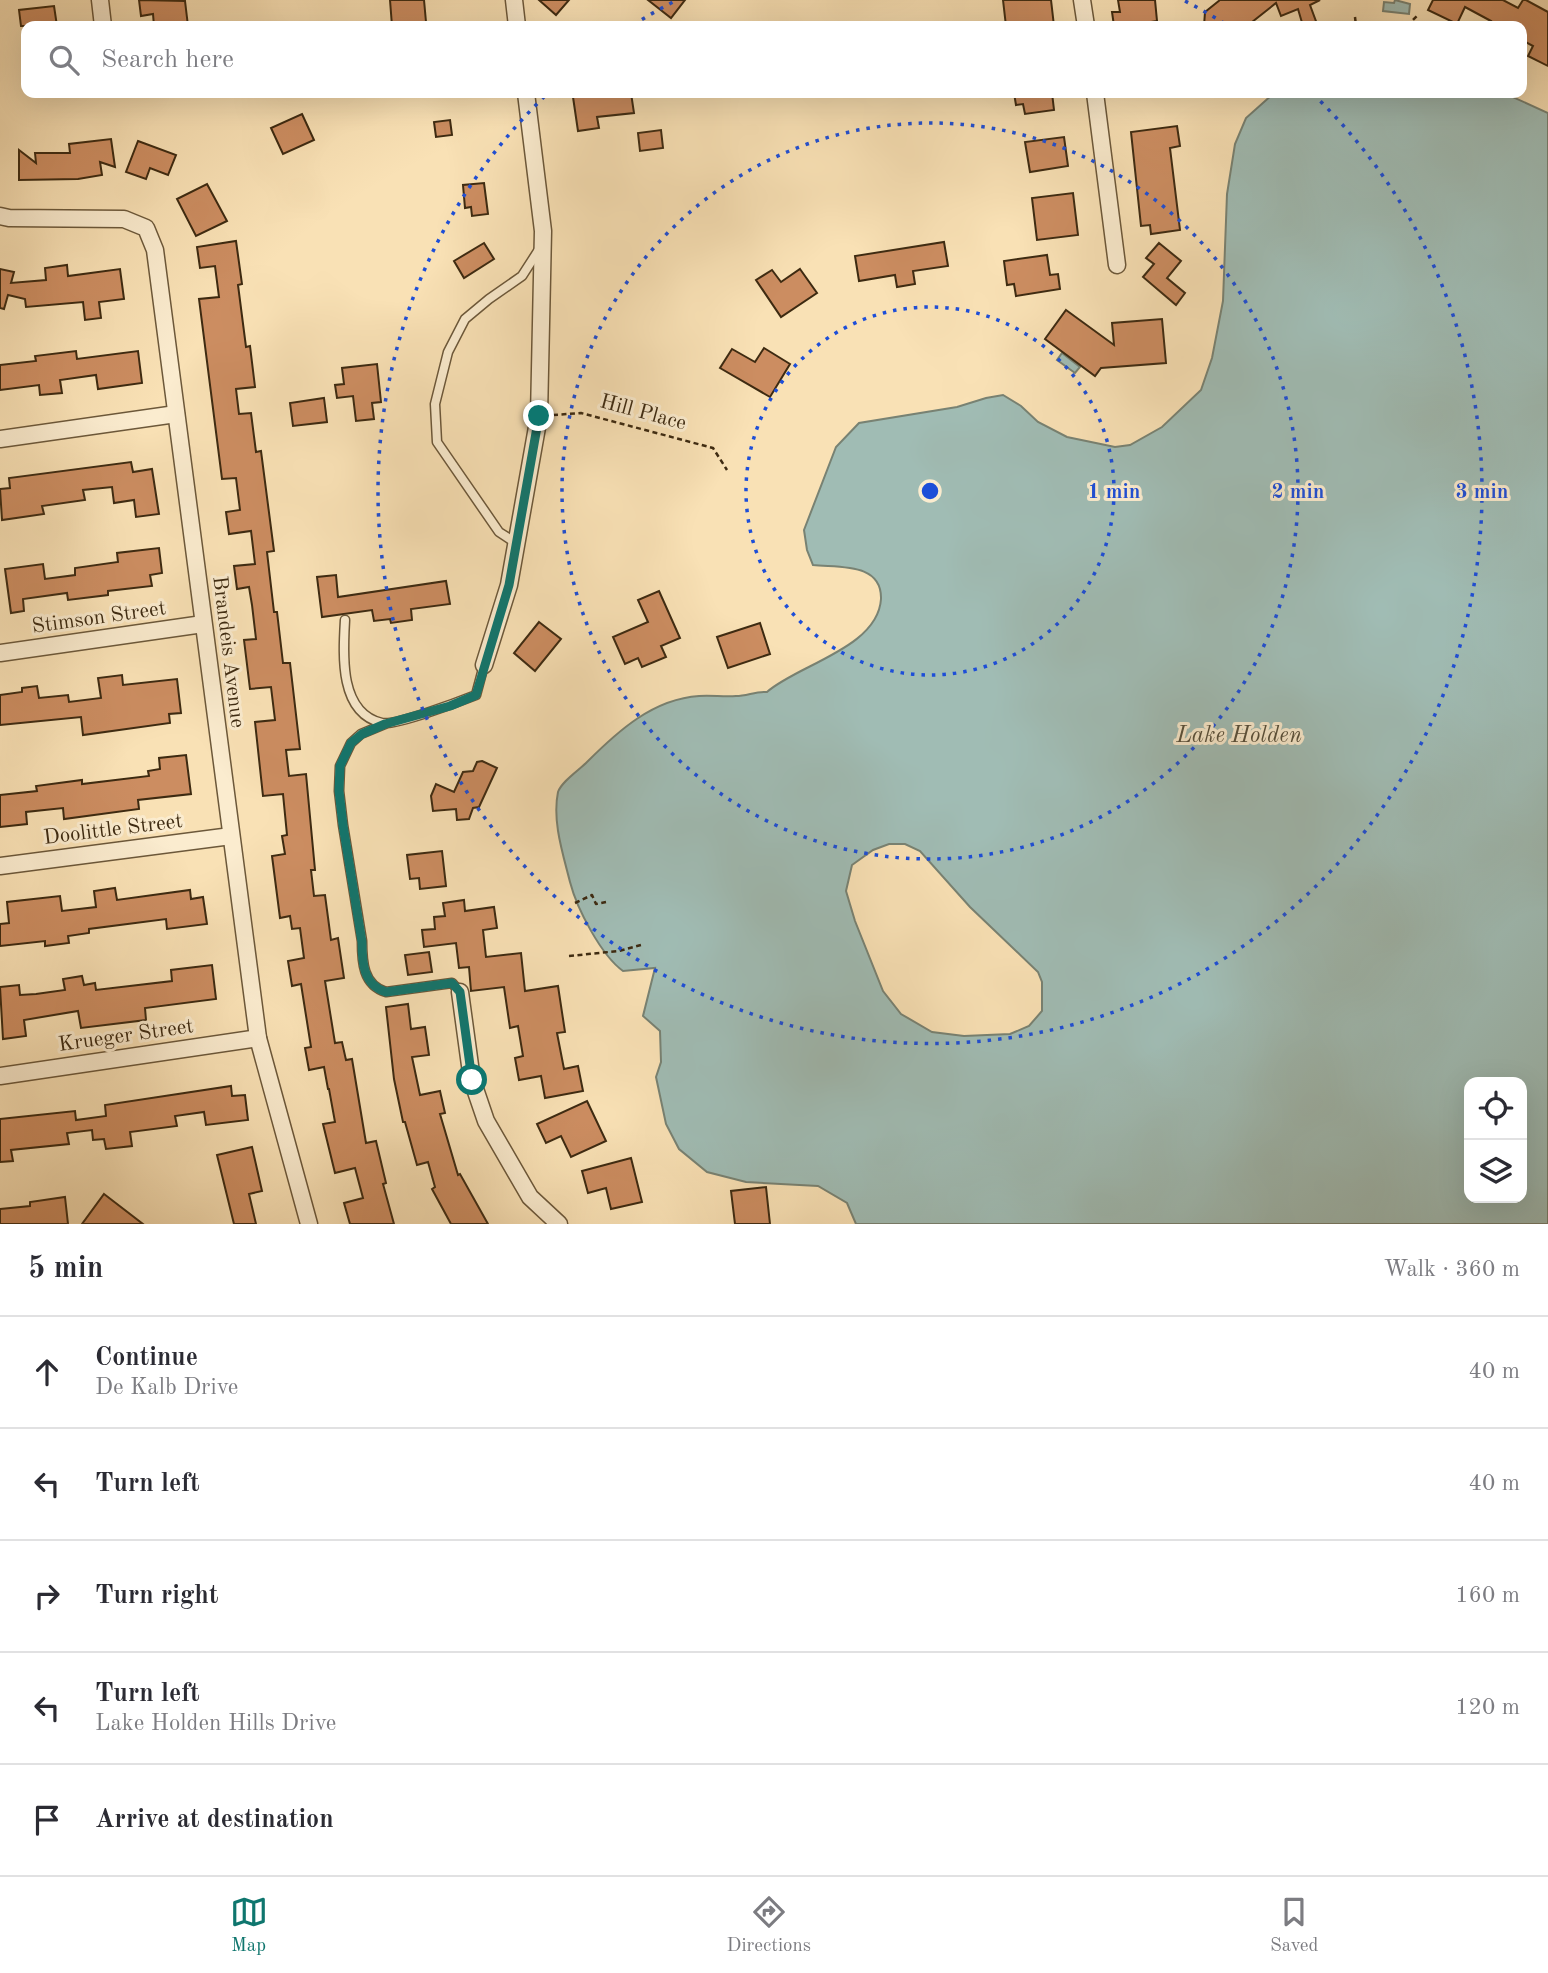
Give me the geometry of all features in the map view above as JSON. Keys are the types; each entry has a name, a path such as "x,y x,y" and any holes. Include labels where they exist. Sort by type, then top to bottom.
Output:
{"street":[{"path":"100,0 102,21"},
{"path":"514,0 516,21"},
{"path":"1083,0 1085,21"},
{"path":"484,665 509,585 539,416 543,242 527,98"},
{"path":"1095,98 1117,264"},
{"name":"Brandeis Avenue","path":"0,216 124,219 146,228 155,250 258,1038 309,1224"},
{"path":"0,439 176,414"},
{"name":"Stimson Street","path":"0,653 203,624"},
{"name":"Doolittle Street","path":"0,866 231,836"},
{"path":"460,992 472,1080 486,1121 530,1197 559,1224"},
{"name":"Krueger Street","path":"0,1076 258,1038"}],"lane":[{"path":"516,543 499,532 437,442 435,404 448,352 465,319 522,276 543,242"},
{"path":"345,620 343,651 348,688 362,714 385,724"},
{"path":"460,992 452,983 386,992 376,989 368,979 362,960 362,942 340,802 340,766 351,743 362,734 476,695 484,665"}],"path":[{"path":"1412,21 1417,16"},
{"path":"1355,17 1355,21"},
{"name":"Hill Place","path":"539,416 581,413 713,448 727,470"},
{"path":"575,903 592,895 596,904 606,902"},
{"path":"569,956 619,951 641,945"}],"water":[{"path":"1395,0 1410,4 1409,14 1383,11 1384,2 1394,3"},
{"name":"Lake Holden","path":"1268,98 1515,98 1548,113 1548,1224 856,1224 847,1203 818,1186 746,1182 707,1172 679,1149 666,1124 656,1077 661,1062 660,1031 643,1016 655,968 623,971 615,964 591,931 573,893 557,826 560,788 611,739 637,718 652,710 682,698 767,692 780,682 852,643 866,630 876,616 881,599 874,578 857,569 813,565 804,530 836,447 859,423 957,407 1003,395 1021,406 1038,422 1067,437 1115,447 1130,445 1162,427 1201,390 1212,358 1223,301 1227,194 1235,144 1246,118","holes":["889,844 905,844 920,851 970,907 1038,972 1042,982 1042,1011 1029,1026 1010,1034 964,1036 932,1032 901,1014 883,991 846,891 852,865 873,850"]},
{"path":"1062,353 1080,367 1075,373 1057,360"}],"building":[{"path":"139,0 185,1 187,21 154,21 153,14 141,16"},
{"path":"390,0 424,0 426,21 392,21"},
{"path":"539,0 569,0 556,15"},
{"path":"648,0 685,0 671,18"},
{"path":"1003,0 1051,0 1053,21 1005,21"},
{"path":"1118,0 1155,0 1157,21 1113,21 1112,12 1120,12"},
{"path":"1220,0 1320,0 1310,5 1316,21 1302,21 1298,9 1281,16 1276,3 1253,21 1204,21 1205,12"},
{"path":"1433,0 1503,0 1518,8 1523,0 1526,0 1548,12 1548,66 1528,56 1533,46 1527,43 1527,21 1491,21 1465,7 1458,21 1451,21 1428,10"},
{"path":"54,6 56,21 21,21 21,26 19,10"},
{"path":"573,98 632,98 634,113 597,117 599,128 578,131"},
{"path":"1015,98 1053,98 1054,110 1025,114 1023,104 1016,105"},
{"path":"302,114 314,140 283,154 271,128"},
{"path":"450,120 452,135 436,137 434,122"},
{"path":"1177,126 1180,146 1170,148 1180,230 1151,234 1150,225 1141,226 1131,132"},
{"path":"661,130 663,148 640,151 638,133"},
{"path":"1064,137 1068,166 1030,172 1025,142"},
{"path":"111,139 115,167 100,162 102,175 78,179 19,180 19,150 36,163 35,153 70,153 69,144"},
{"path":"138,141 176,155 168,175 150,168 146,179 126,172"},
{"path":"484,183 488,214 472,216 471,207 465,208 463,185"},
{"path":"207,184 227,221 196,236 177,199"},
{"path":"1073,193 1078,235 1037,240 1032,198"},
{"path":"236,241 242,284 238,285 246,347 250,346 255,387 236,389 239,414 251,413 256,452 261,451 274,551 267,552 274,612 277,612 283,663 290,663 300,749 286,750 289,776 306,774 315,870 311,870 314,896 325,895 331,940 338,938 344,978 325,981 335,1043 342,1042 346,1060 352,1059 366,1143 376,1141 386,1183 383,1184 394,1224 350,1224 344,1203 363,1198 355,1168 335,1173 323,1124 335,1122 329,1089 324,1067 309,1070 305,1048 311,1047 301,984 292,986 288,961 304,958 300,928 292,929 290,916 280,918 272,856 285,854 282,836 287,835 283,794 263,796 255,722 275,720 271,687 250,689 244,640 256,639 252,605 249,587 237,589 234,566 255,564 251,531 229,534 226,512 240,510 236,478 222,479 199,299 219,297 215,266 200,268 197,247"},
{"path":"944,242 948,266 913,271 915,284 897,287 895,275 859,281 855,256"},
{"path":"484,243 494,259 464,278 454,261"},
{"path":"1159,243 1181,261 1167,278 1185,293 1176,305 1143,277 1154,264 1146,258"},
{"path":"1047,255 1050,275 1058,274 1060,289 1016,296 1014,284 1007,285 1004,261"},
{"path":"67,265 68,276 120,269 124,299 99,302 101,318 85,320 83,302 26,307 25,299 8,295 4,309 0,308 0,269 14,272 11,283 46,280 45,268"},
{"path":"800,269 817,293 781,317 756,280 772,270 781,282"},
{"path":"1066,310 1114,345 1112,323 1162,319 1166,363 1101,368 1095,376 1045,339"},
{"path":"764,348 790,364 770,397 720,368 732,349 755,362"},
{"path":"76,351 77,359 138,351 142,383 98,389 96,375 60,380 62,393 40,395 39,385 0,390 0,365 36,361 35,356"},
{"path":"377,364 381,402 372,403 374,419 356,421 353,396 337,398 335,385 344,384 342,368"},
{"path":"324,398 327,422 293,426 290,403"},
{"path":"131,462 133,472 152,469 159,514 136,517 134,500 114,503 112,487 83,490 85,500 42,506 44,514 2,520 0,489 10,488 9,478"},
{"path":"159,548 162,573 150,575 152,586 108,591 108,595 68,600 67,593 23,599 24,611 11,613 5,569 43,564 45,579 75,575 75,568 118,562 117,553"},
{"path":"336,575 338,597 446,581 450,604 411,609 412,620 391,623 390,619 374,621 372,610 322,617 317,577"},
{"path":"659,591 680,638 661,646 666,657 642,667 638,658 625,664 613,637 648,622 638,600"},
{"path":"539,622 561,639 535,671 514,653"},
{"path":"760,623 770,654 728,668 717,637"},
{"path":"122,675 123,685 177,679 181,713 169,714 170,723 83,735 81,717 0,725 0,695 22,692 22,688 37,686 39,698 68,695 69,702 101,698 98,678"},
{"path":"186,755 191,794 138,800 139,809 64,819 63,808 26,812 27,824 0,827 0,795 37,791 36,786 82,780 82,784 149,776 148,771 160,769 159,758"},
{"path":"482,761 497,768 479,807 473,808 469,819 457,820 456,809 433,811 431,796 436,784 454,792 463,772 473,771 477,762"},
{"path":"442,851 446,886 420,889 419,878 410,879 407,855"},
{"path":"115,888 117,900 190,890 191,899 203,897 207,924 167,929 166,919 89,929 89,933 68,936 69,943 45,946 45,941 0,946 0,924 9,923 7,902 60,896 62,911 96,907 94,891"},
{"path":"464,900 465,911 494,907 497,928 483,930 486,957 521,953 525,991 558,986 565,1032 557,1033 564,1069 578,1066 583,1091 545,1098 541,1076 519,1080 515,1058 523,1056 518,1026 510,1028 504,987 471,991 469,967 459,968 456,943 424,947 422,930 435,929 434,917 445,916 443,903"},
{"path":"429,952 432,972 408,975 405,955"},
{"path":"212,965 216,999 145,1008 146,1020 81,1028 78,1011 24,1020 26,1036 3,1039 0,987 19,985 20,995 36,994 65,990 63,979 82,976 84,985 95,983 96,990 172,981 171,970"},
{"path":"408,1004 411,1029 425,1027 429,1055 412,1057 420,1095 440,1091 445,1113 440,1114 458,1175 460,1174 488,1224 451,1224 432,1189 435,1187 428,1162 417,1165 403,1122 394,1079 386,1007"},
{"path":"231,1086 232,1096 245,1095 248,1120 206,1125 204,1112 175,1116 177,1126 130,1132 132,1146 106,1149 104,1139 93,1140 92,1130 67,1133 69,1144 11,1150 13,1161 0,1162 0,1119 75,1111 76,1120 106,1116 105,1105"},
{"path":"587,1101 606,1141 571,1157 561,1136 546,1143 537,1124"},
{"path":"252,1147 262,1191 249,1194 256,1224 234,1224 217,1155"},
{"path":"631,1158 642,1202 611,1209 606,1188 588,1193 582,1171"},
{"path":"766,1187 770,1224 735,1224 731,1191"},
{"path":"104,1194 143,1224 82,1224"},
{"path":"65,1197 68,1224 0,1224 0,1209 30,1206 30,1202"}],"route":[{"path":"472,1080 460,992 456,985 452,983 386,992 376,989 368,979 362,960 362,942 343,825 339,791 340,766 351,743 362,734 476,695 509,585 539,416"}]}
